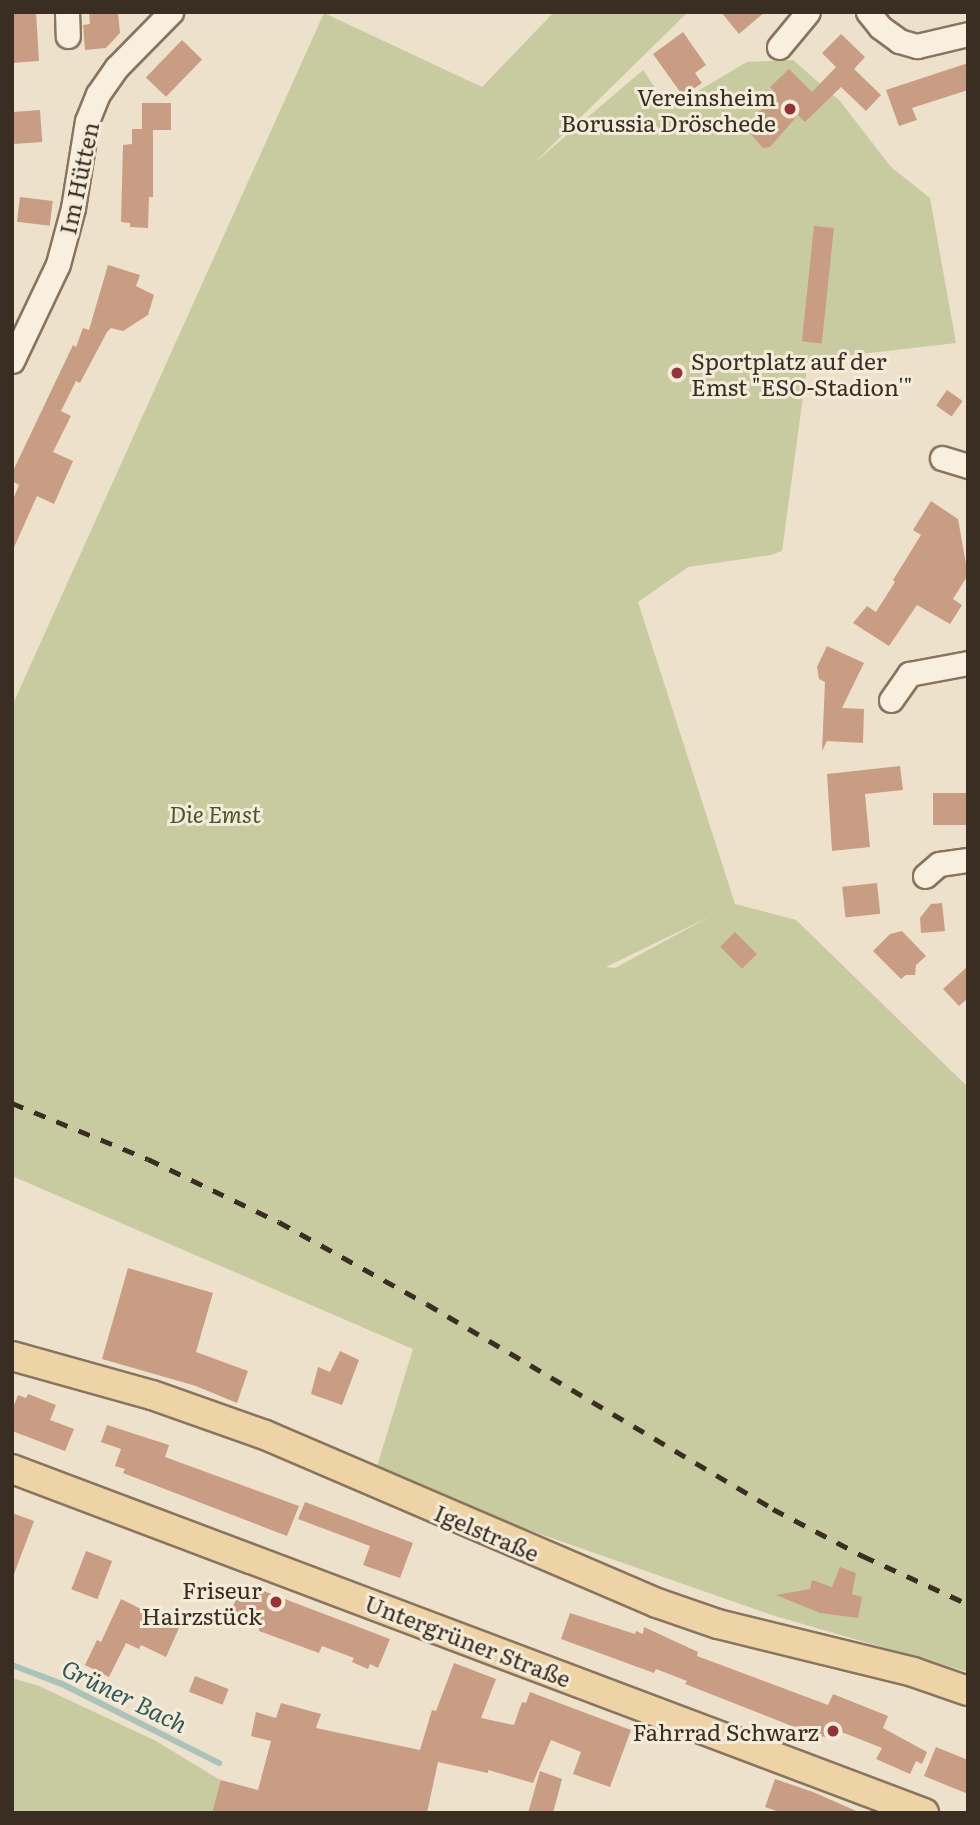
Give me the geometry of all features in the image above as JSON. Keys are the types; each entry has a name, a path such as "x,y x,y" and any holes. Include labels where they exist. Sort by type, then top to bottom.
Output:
{"main road":[{"name":"Igelstraße","path":"12,1356 152,1395 231,1422 657,1603 718,1623 913,1672 968,1691"},
{"name":"Untergrüner Straße","path":"12,1469 924,1813"}],"street":[{"path":"67,12 68,36"},
{"name":"Im Hütten","path":"12,361 58,264 73,208 87,121 98,94 117,67 171,12"},
{"path":"779,47 808,12"},
{"path":"868,12 880,27 899,41 917,46 968,34"},
{"path":"942,458 968,466"},
{"path":"891,700 909,674 968,663"},
{"path":"925,876 939,864 968,860"}],"green space":[{"name":"Die Emst","path":"554,12 688,12 533,164 643,70 669,108 747,62 793,60 840,101 891,167 930,198 956,343 808,360 782,551 688,567 638,602 735,904 796,920 968,1087 968,1672 775,1616 374,1476 413,1349 12,1176 12,706 324,13 482,87","holes":["711,916 615,968 606,967"]},
{"path":"12,1678 39,1686 156,1741 225,1783 218,1813 12,1813"}],"building":[{"path":"12,12 36,12 39,61 12,63"},
{"path":"89,12 118,12 120,33 106,48 85,50 83,25 90,24"},
{"path":"721,12 765,12 739,34"},
{"path":"683,32 706,65 695,73 702,83 683,96 653,54"},
{"path":"841,34 865,57 854,69 881,95 866,111 841,87 805,122 798,115 770,147 763,148 745,127 776,94 770,87 789,69 812,92 836,67 822,53"},
{"path":"182,40 202,59 166,97 146,77"},
{"path":"968,63 968,90 912,108 917,120 899,126 886,90"},
{"path":"142,103 171,103 171,130 153,130 153,197 149,197 148,228 130,227 130,223 121,222 123,145 132,144 132,129 142,129"},
{"path":"40,110 42,142 14,144 12,112"},
{"path":"20,197 53,201 50,226 17,222"},
{"path":"814,226 834,228 822,343 802,341"},
{"path":"108,265 140,275 136,286 154,295 148,315 123,331 111,328 80,383 76,381 61,411 71,416 53,452 73,461 54,504 37,496 12,552 12,502 19,485 12,481 12,473 73,345 76,347 83,328 89,330"},
{"path":"947,390 963,401 952,416 936,406"},
{"path":"931,501 958,519 968,575 953,599 962,605 950,624 917,605 889,646 853,623 867,606 876,612 921,535 913,530"},
{"path":"827,646 864,663 842,708 864,709 863,743 827,741 822,751 825,682 819,679 817,667"},
{"path":"900,766 903,790 865,794 870,847 832,851 827,774"},
{"path":"933,793 968,793 968,825 933,825"},
{"path":"877,883 880,914 845,917 842,887"},
{"path":"942,903 945,931 921,933 920,918 931,904"},
{"path":"902,931 926,956 916,965 915,975 906,975 901,979 873,951 890,934"},
{"path":"735,932 757,954 742,969 720,947"},
{"path":"968,966 968,998 959,1006 943,989"},
{"path":"128,1268 213,1293 196,1352 248,1371 237,1403 196,1386 102,1359"},
{"path":"340,1351 359,1360 342,1405 311,1394 318,1367 330,1372"},
{"path":"28,1394 56,1405 50,1420 74,1429 65,1451 12,1431 12,1410 18,1395 26,1398"},
{"path":"107,1425 169,1445 165,1457 299,1506 287,1536 123,1473 125,1469 115,1466 121,1449 101,1442"},
{"path":"305,1502 413,1543 400,1578 363,1565 370,1546 298,1519"},
{"path":"12,1513 34,1521 14,1574 12,1573"},
{"path":"86,1551 112,1561 97,1599 71,1589"},
{"path":"840,1567 856,1573 852,1594 862,1597 858,1618 820,1613 776,1595 810,1589 812,1580 832,1587"},
{"path":"241,1586 261,1594 261,1590 390,1639 378,1668 370,1664 368,1669 352,1662 354,1658 322,1646 319,1653 259,1631 260,1609 254,1627 229,1617"},
{"path":"121,1599 179,1628 166,1657 141,1645 139,1649 126,1643 109,1677 85,1665 97,1640 101,1642"},
{"path":"570,1613 635,1634 636,1631 643,1634 644,1627 698,1652 697,1656 828,1705 833,1694 888,1716 883,1728 927,1752 922,1764 916,1761 910,1774 876,1759 882,1748 839,1731 837,1738 817,1736 685,1684 687,1681 656,1669 654,1673 561,1639"},
{"path":"454,1663 496,1679 481,1718 514,1725 522,1702 526,1703 530,1692 631,1730 610,1787 573,1774 581,1752 551,1740 533,1783 488,1770 488,1773 438,1762 427,1813 212,1813 221,1780 258,1790 271,1741 251,1736 256,1712 276,1718 281,1703 321,1714 316,1728 420,1750 432,1710 436,1711"},
{"path":"195,1676 229,1689 223,1705 189,1692"},
{"path":"936,1747 968,1760 968,1794 924,1776"},
{"path":"540,1771 562,1779 553,1813 528,1813"},
{"path":"775,1779 861,1813 782,1813 765,1807"}],"waterway":[{"name":"Grüner Bach","path":"12,1665 62,1684 219,1763"}],"railway":[{"path":"12,1103 148,1159 279,1222 427,1304 773,1509 863,1556 968,1604"}],"place":[{"name":"Vereinsheim Borussia Dröschede","path":"790,109"},
{"name":"Sportplatz auf der Emst \"ESO-Stadion'\"","path":"677,373"},
{"name":"Friseur Hairzstück","path":"276,1602"},
{"name":"Fahrrad Schwarz","path":"833,1731"}]}
